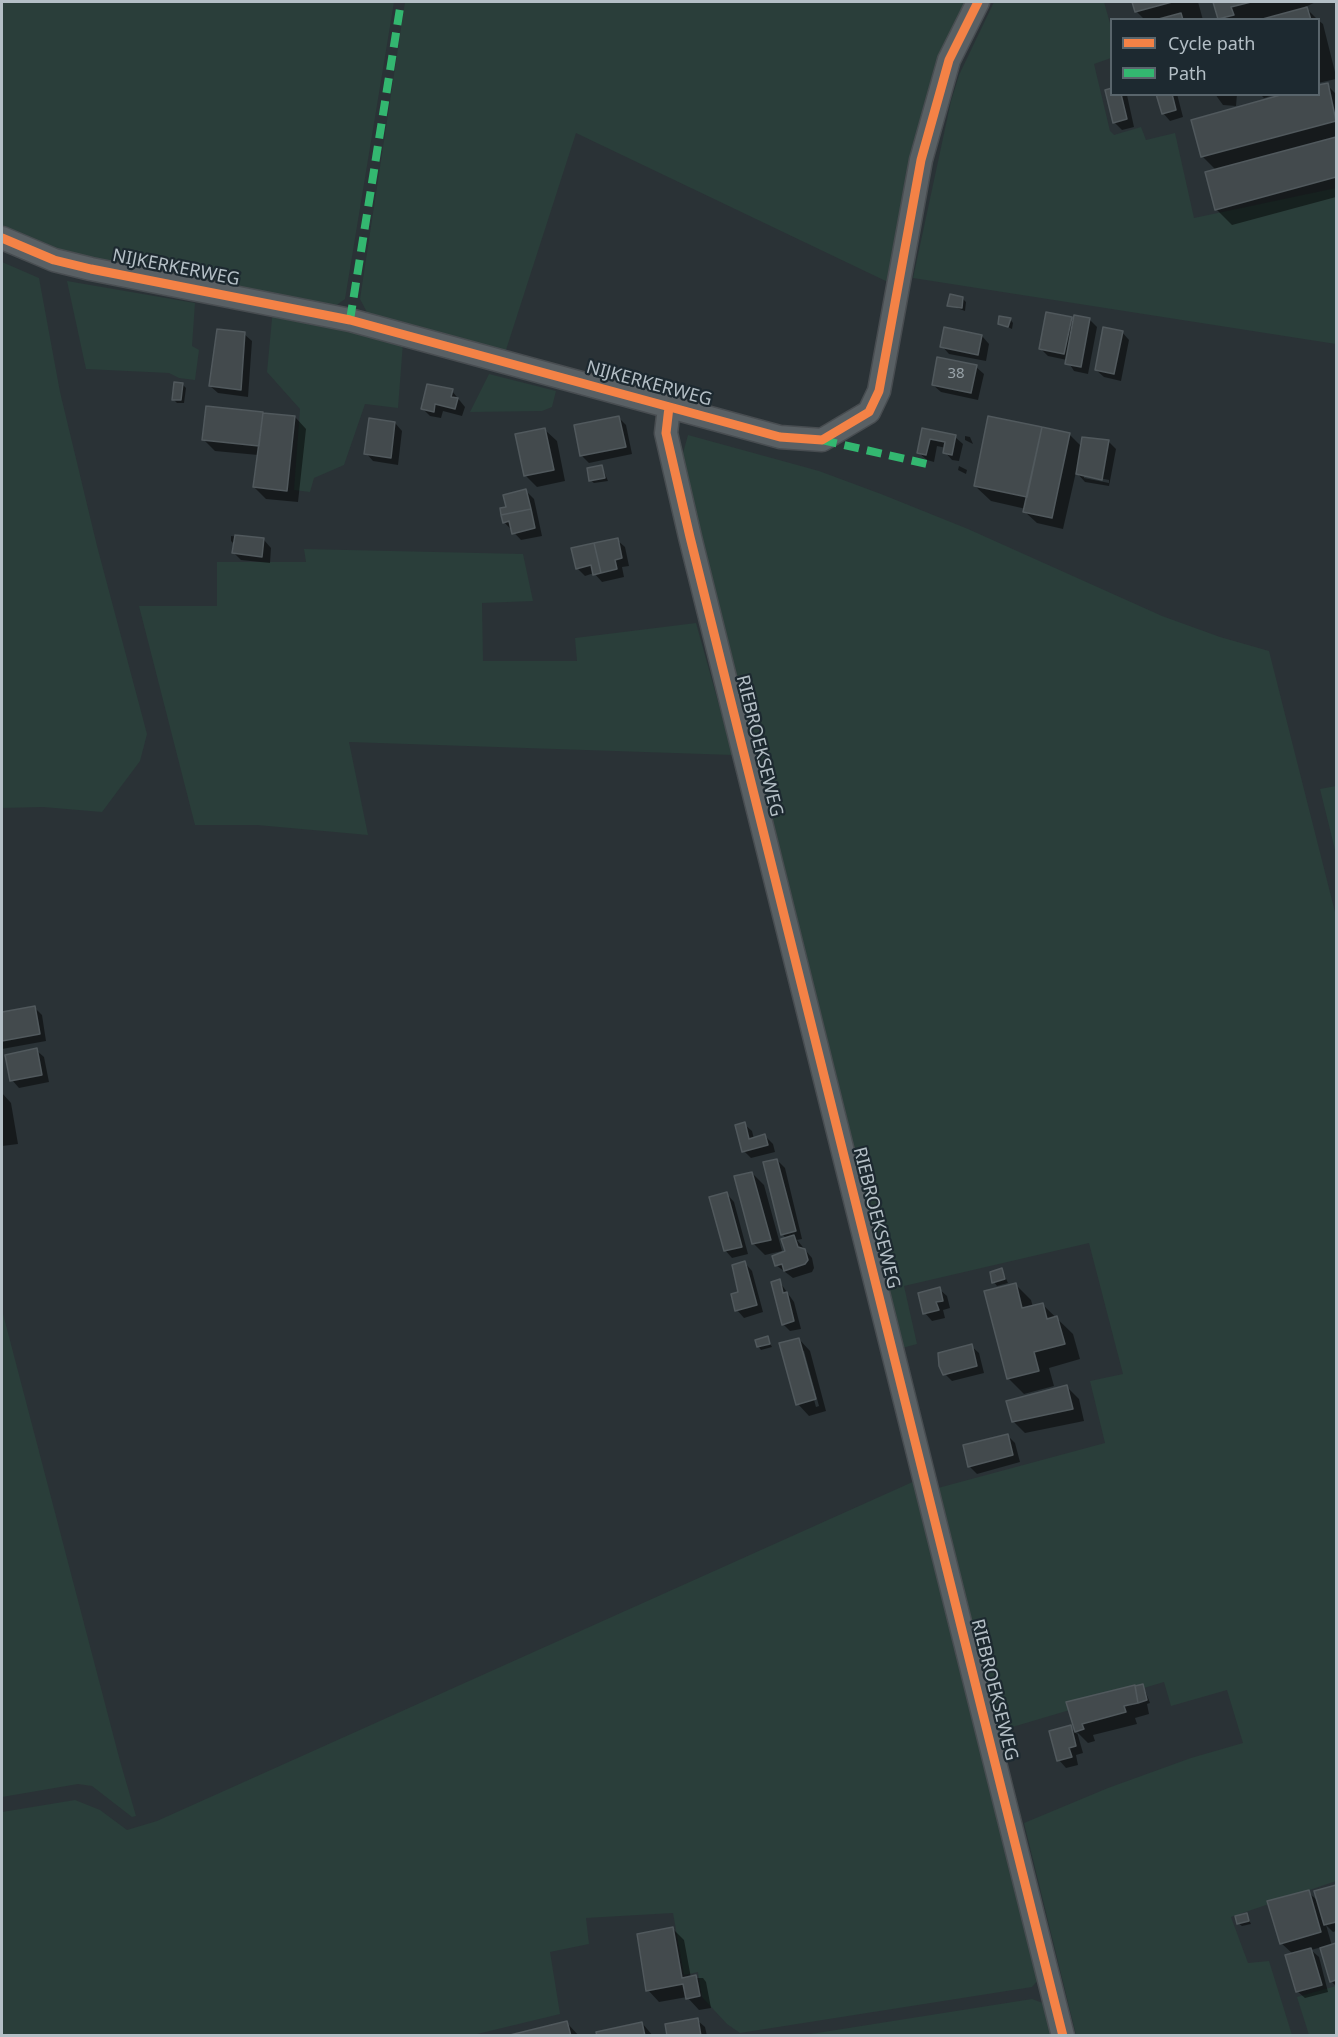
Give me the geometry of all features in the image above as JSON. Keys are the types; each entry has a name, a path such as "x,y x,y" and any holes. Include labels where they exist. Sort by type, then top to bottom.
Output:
{"street":[{"name":"NIJKERKERWEG","path":"2,238 54,260 350,320 780,437 822,440 868,412 879,391 921,160 949,60 978,2"},
{"name":"RIEBROEKSEWEG","path":"669,407 666,433 690,537 1063,2036"}],"green space":[{"path":"2,2 394,2 345,299 334,307 77,258 2,230"},
{"path":"405,2 971,2 892,284 576,133 505,353 369,316 360,299"},
{"path":"994,2 1104,2 1110,23 1110,58 1094,64 1110,131 1114,135 1141,127 1146,140 1175,133 1194,218 1336,188 1336,344 913,278 951,101 959,75"},
{"path":"2,262 39,278 60,392 97,546 147,734 140,761 102,812 43,807 2,808"},
{"path":"67,281 195,303 192,346 199,350 195,380 179,378 169,373 86,369"},
{"path":"273,308 403,343 398,408 365,404 344,465 314,478 310,492 294,490 300,409 267,372"},
{"path":"489,374 556,391 552,407 542,411 470,412"},
{"path":"688,435 819,471 881,494 968,529 1162,616 1220,637 1269,651 1336,916 1336,1881 1231,1917 1248,1963 1269,1961 1292,2035 1076,2035 1024,1823 1108,1788 1191,1758 1243,1743 1227,1690 1171,1706 1164,1682 999,1731 938,1488 1105,1443 1090,1381 1123,1374 1089,1243 904,1286 917,1344 902,1348 682,477 683,453"},
{"path":"304,549 523,554 533,601 482,603 483,661 577,661 575,638 696,623 733,755 349,742 368,835 257,825 195,825 139,606 217,606 217,562 306,562"},
{"path":"1336,786 1336,854 1320,789"},
{"path":"2,1310 136,1816 132,1817 92,1786 78,1784 2,1797"},
{"path":"917,1480 1040,1978 1032,1987 740,2033 727,2024 702,1997 698,1972 684,1975 673,1913 586,1918 589,1944 550,1952 560,2014 473,2035 2,2036 2,1812 75,1800 100,1810 127,1830 157,1821"},
{"path":"1336,1986 1336,2035 1309,2035 1297,1997"},
{"path":"1032,1999 1048,2005 1056,2036 798,2036"}],"building":[{"path":"1132,2 1172,2 1135,12"},
{"path":"1213,2 1251,2 1231,7 1234,15 1218,18"},
{"path":"1307,7 1310,18 1266,18"},
{"path":"1181,13 1182,18 1162,18"},
{"path":"1328,83 1336,121 1201,157 1191,120 1277,96 1320,96 1320,85"},
{"path":"1110,89 1110,96 1121,96 1127,119 1113,123 1105,90"},
{"path":"1157,96 1172,96 1176,110 1162,114"},
{"path":"1336,137 1336,177 1215,210 1205,172"},
{"path":"950,294 963,297 962,308 947,306"},
{"path":"1046,312 1072,317 1064,354 1039,349"},
{"path":"1074,315 1090,318 1081,367 1065,364"},
{"path":"999,316 1011,318 1008,327 998,324"},
{"path":"944,327 982,335 978,355 940,347"},
{"path":"1103,327 1123,331 1114,374 1095,370"},
{"path":"217,329 245,332 241,390 209,386"},
{"path":"937,357 977,365 971,393 932,385"},
{"path":"174,382 183,383 181,400 172,400"},
{"path":"427,384 453,389 451,397 458,398 455,409 435,404 434,412 421,409"},
{"path":"206,406 263,412 259,446 202,440"},
{"path":"263,413 295,416 287,491 253,487"},
{"path":"619,416 626,447 580,456 574,425"},
{"path":"988,416 1042,427 1027,497 974,486"},
{"path":"369,418 395,422 391,458 364,454"},
{"path":"1042,427 1070,433 1052,518 1023,512"},
{"path":"545,428 554,470 524,476 515,434"},
{"path":"922,428 956,435 952,455 943,453 945,442 930,439 926,455 917,453"},
{"path":"1082,437 1109,440 1102,480 1076,474"},
{"path":"602,465 605,478 589,481 587,468"},
{"path":"526,489 531,509 501,515 500,508 506,507 503,495"},
{"path":"531,509 535,528 512,534 509,521 503,523 501,515"},
{"path":"235,535 264,538 262,557 232,553"},
{"path":"618,538 622,558 615,560 617,569 601,573 594,543"},
{"path":"594,543 601,573 593,575 591,565 576,569 571,548"},
{"path":"35,1006 40,1034 2,1041 2,1012"},
{"path":"37,1048 42,1075 10,1081 5,1055"},
{"path":"745,1122 749,1139 765,1134 768,1145 742,1152 735,1125"},
{"path":"777,1159 796,1231 781,1235 763,1162"},
{"path":"752,1172 771,1240 752,1244 734,1176"},
{"path":"727,1192 742,1247 724,1251 709,1197"},
{"path":"794,1235 798,1247 805,1249 808,1260 805,1264 784,1271 782,1264 775,1266 772,1256 785,1251 781,1239"},
{"path":"745,1261 757,1305 735,1311 731,1294 738,1292 732,1265"},
{"path":"1002,1268 1005,1279 992,1283 990,1272"},
{"path":"780,1279 783,1293 787,1292 794,1321 782,1325 771,1282"},
{"path":"1016,1283 1022,1308 1043,1303 1047,1319 1057,1316 1065,1344 1034,1352 1039,1371 1007,1379 984,1291"},
{"path":"940,1287 943,1301 936,1302 939,1310 923,1314 918,1293"},
{"path":"768,1336 770,1344 757,1347 755,1340"},
{"path":"799,1338 816,1399 796,1405 779,1343"},
{"path":"972,1344 977,1366 943,1375 939,1366 938,1353"},
{"path":"1067,1385 1073,1409 1012,1422 1006,1401"},
{"path":"1008,1434 1013,1455 968,1467 963,1445"},
{"path":"1143,1684 1147,1700 1138,1703 1135,1686"},
{"path":"1135,1685 1138,1703 1124,1706 1126,1712 1082,1724 1084,1729 1075,1732 1066,1702"},
{"path":"1071,1725 1076,1746 1069,1748 1072,1757 1057,1761 1049,1731"},
{"path":"1336,1885 1336,1922 1324,1925 1314,1891"},
{"path":"1309,1890 1321,1932 1280,1944 1267,1901"},
{"path":"1247,1913 1249,1921 1237,1924 1235,1916"},
{"path":"673,1927 682,1978 696,1975 700,1996 686,1999 683,1984 646,1991 637,1934"},
{"path":"1336,1943 1336,1980 1330,1982 1320,1948"},
{"path":"1311,1948 1322,1985 1296,1992 1285,1955"},
{"path":"698,2018 701,2036 667,2036 665,2024"},
{"path":"567,2021 571,2036 506,2036"},
{"path":"642,2022 645,2036 597,2036 596,2032"}],"marked path":[{"path":"350,320 401,2"},
{"path":"822,440 927,464"}],"cycle path":[{"path":"2,238 54,260 350,320 780,437 822,440 869,412 879,391 921,160 949,60 978,2"},
{"path":"669,407 666,433 690,537 1063,2036"}]}
